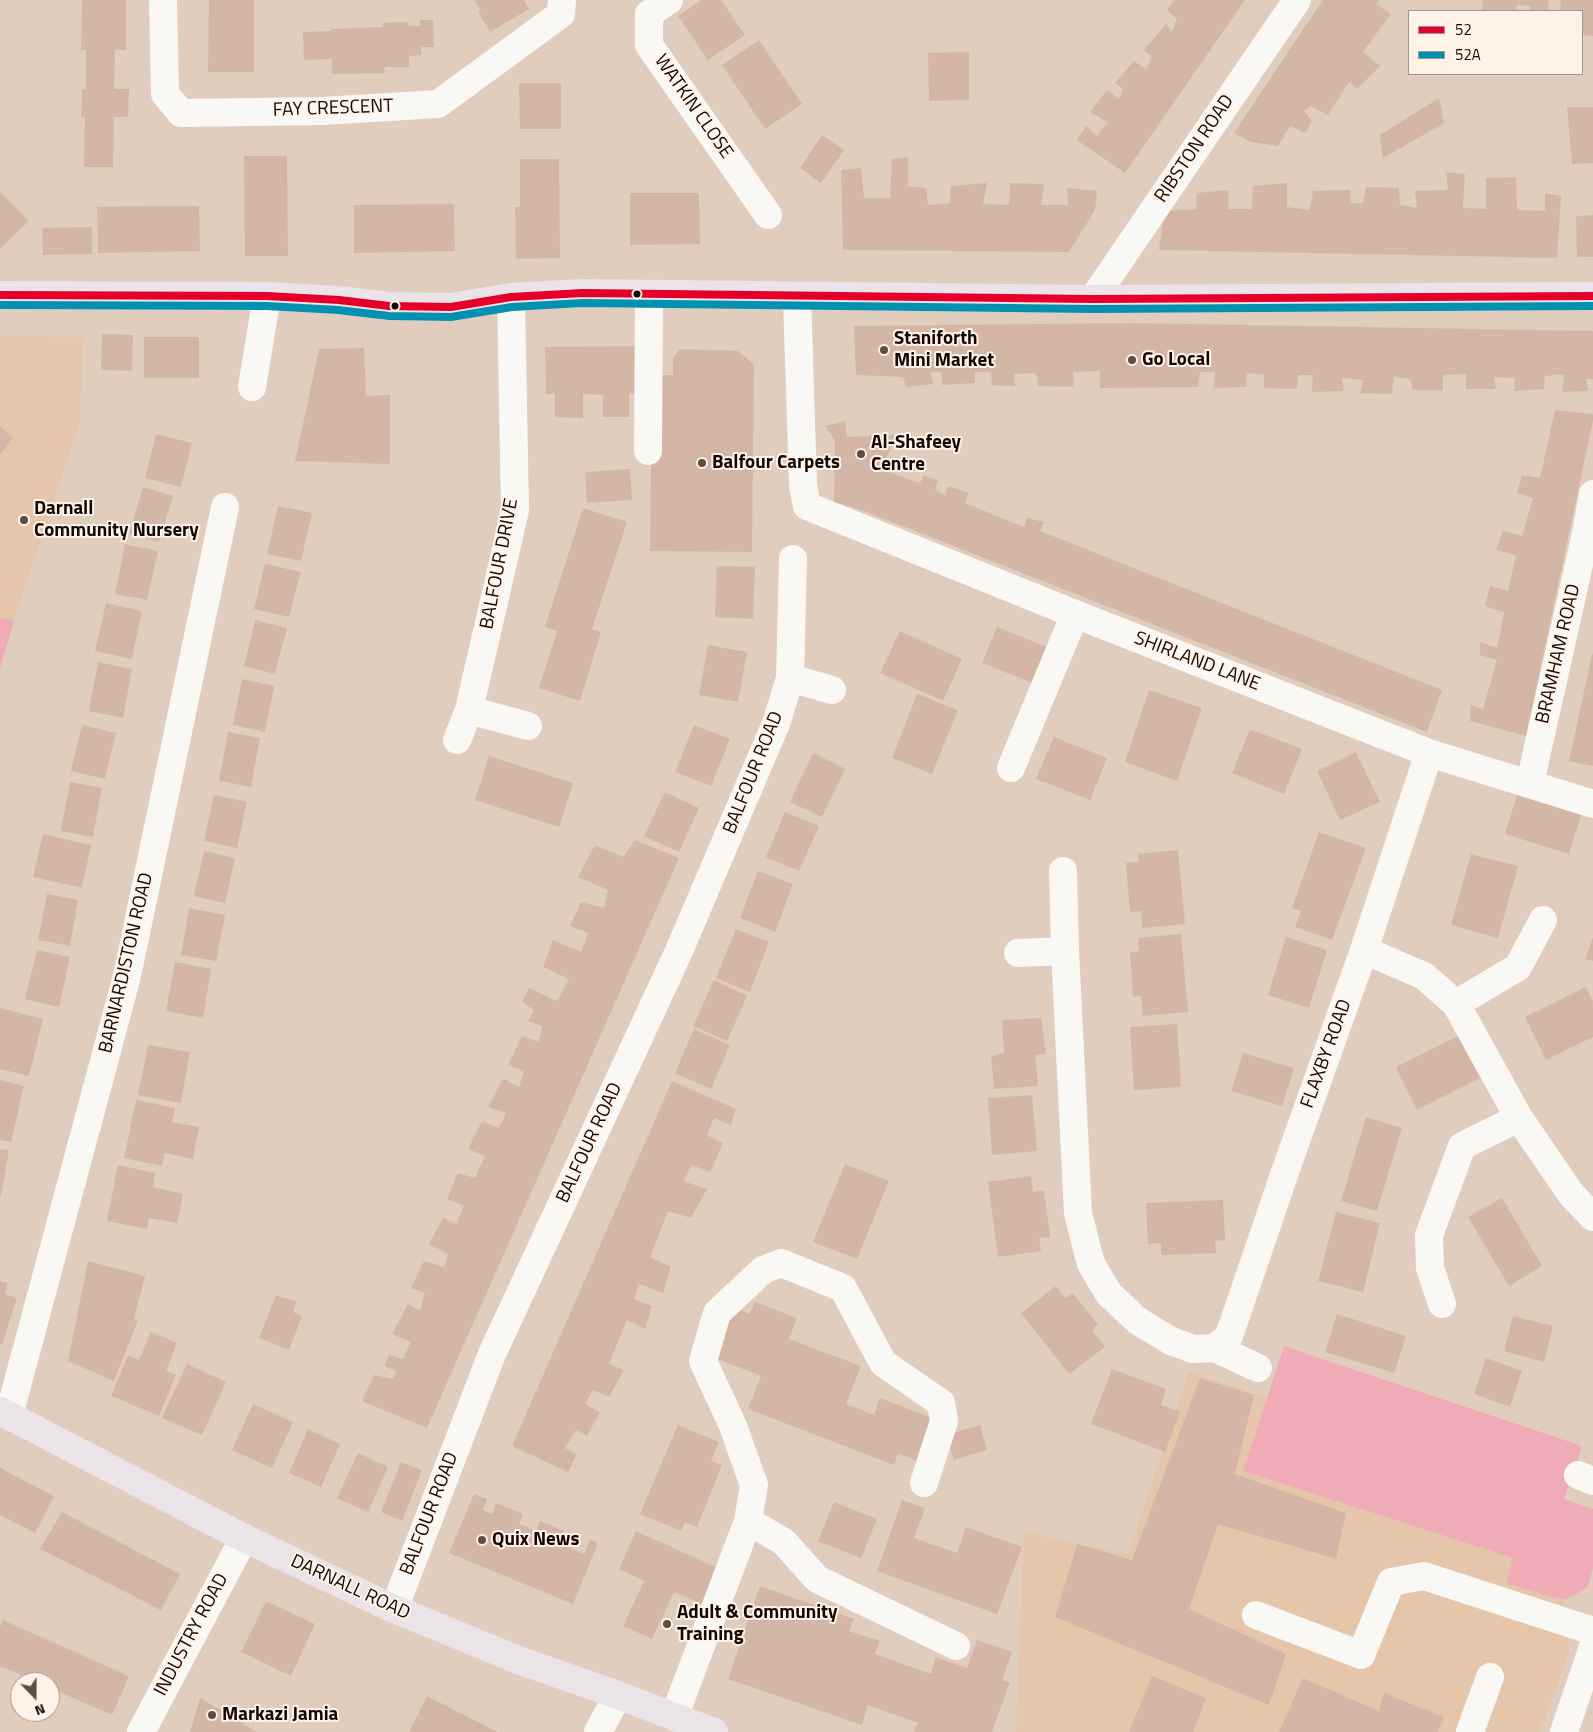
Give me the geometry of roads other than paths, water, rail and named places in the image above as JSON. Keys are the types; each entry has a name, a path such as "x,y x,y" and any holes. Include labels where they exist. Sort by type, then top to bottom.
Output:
{"main road":[{"path":"0,295 267,296 339,300 389,306 451,307 512,297 583,293 1093,299 1593,296"},
{"name":"DARNALL ROAD","path":"4,1413 244,1538 394,1609 521,1661 618,1695 714,1732"}],"street":[{"name":"FAY CRESCENT","path":"163,0 165,94 180,113 323,111 438,104 561,14 562,0"},
{"name":"WATKIN CLOSE","path":"669,0 649,14 649,45 768,215"},
{"name":"RIBSTON ROAD","path":"1093,299 1297,0"},
{"path":"648,451 649,294"},
{"path":"252,387 267,296"},
{"name":"SHIRLAND LANE","path":"797,296 803,486 807,506 1429,753 1593,804"},
{"name":"BALFOUR DRIVE","path":"457,740 469,710 515,510 512,297"},
{"name":"BRAMHAM ROAD","path":"1530,783 1590,534 1593,494"},
{"name":"BARNARDISTON ROAD","path":"4,1413 127,976 225,507"},
{"name":"BALFOUR ROAD","path":"394,1609 492,1354 679,951 777,721 790,678 793,559"},
{"path":"1011,768 1075,614"},
{"path":"790,678 832,690"},
{"path":"469,710 528,726"},
{"name":"FLAXBY ROAD","path":"1215,1348 1229,1336 1364,950 1429,753"},
{"path":"1063,871 1065,951 1078,1213 1091,1264 1109,1294 1138,1321 1171,1341 1193,1349 1215,1348 1258,1368"},
{"path":"1456,1004 1518,967 1542,920"},
{"path":"1364,950 1424,976 1456,1004 1519,1118 1571,1194 1593,1217"},
{"path":"1018,953 1065,951"},
{"path":"1442,1304 1430,1268 1429,1235 1462,1146 1519,1118"},
{"path":"674,1717 748,1521 754,1486 733,1426 702,1361 717,1313 763,1270 781,1263 843,1288 883,1363 941,1403 944,1421 924,1484"},
{"path":"748,1521 784,1542 817,1579 956,1646"},
{"name":"INDUSTRY ROAD","path":"141,1732 244,1538"},
{"path":"1256,1615 1361,1655 1391,1582 1424,1576 1593,1631"},
{"path":"1564,1732 1593,1647"},
{"path":"1470,1732 1490,1677"},
{"path":"598,1732 618,1695"}],"place":[{"name":"Staniforth Mini Market","path":"884,350"},
{"name":"Go Local","path":"1132,360"},
{"name":"Al-Shafeey Centre","path":"861,454"},
{"name":"Balfour Carpets","path":"702,463"},
{"name":"Darnall Community Nursery","path":"24,520"},
{"name":"Quix News","path":"482,1540"},
{"name":"Adult & Community Training","path":"667,1624"},
{"name":"Markazi Jamia","path":"212,1715"}]}
